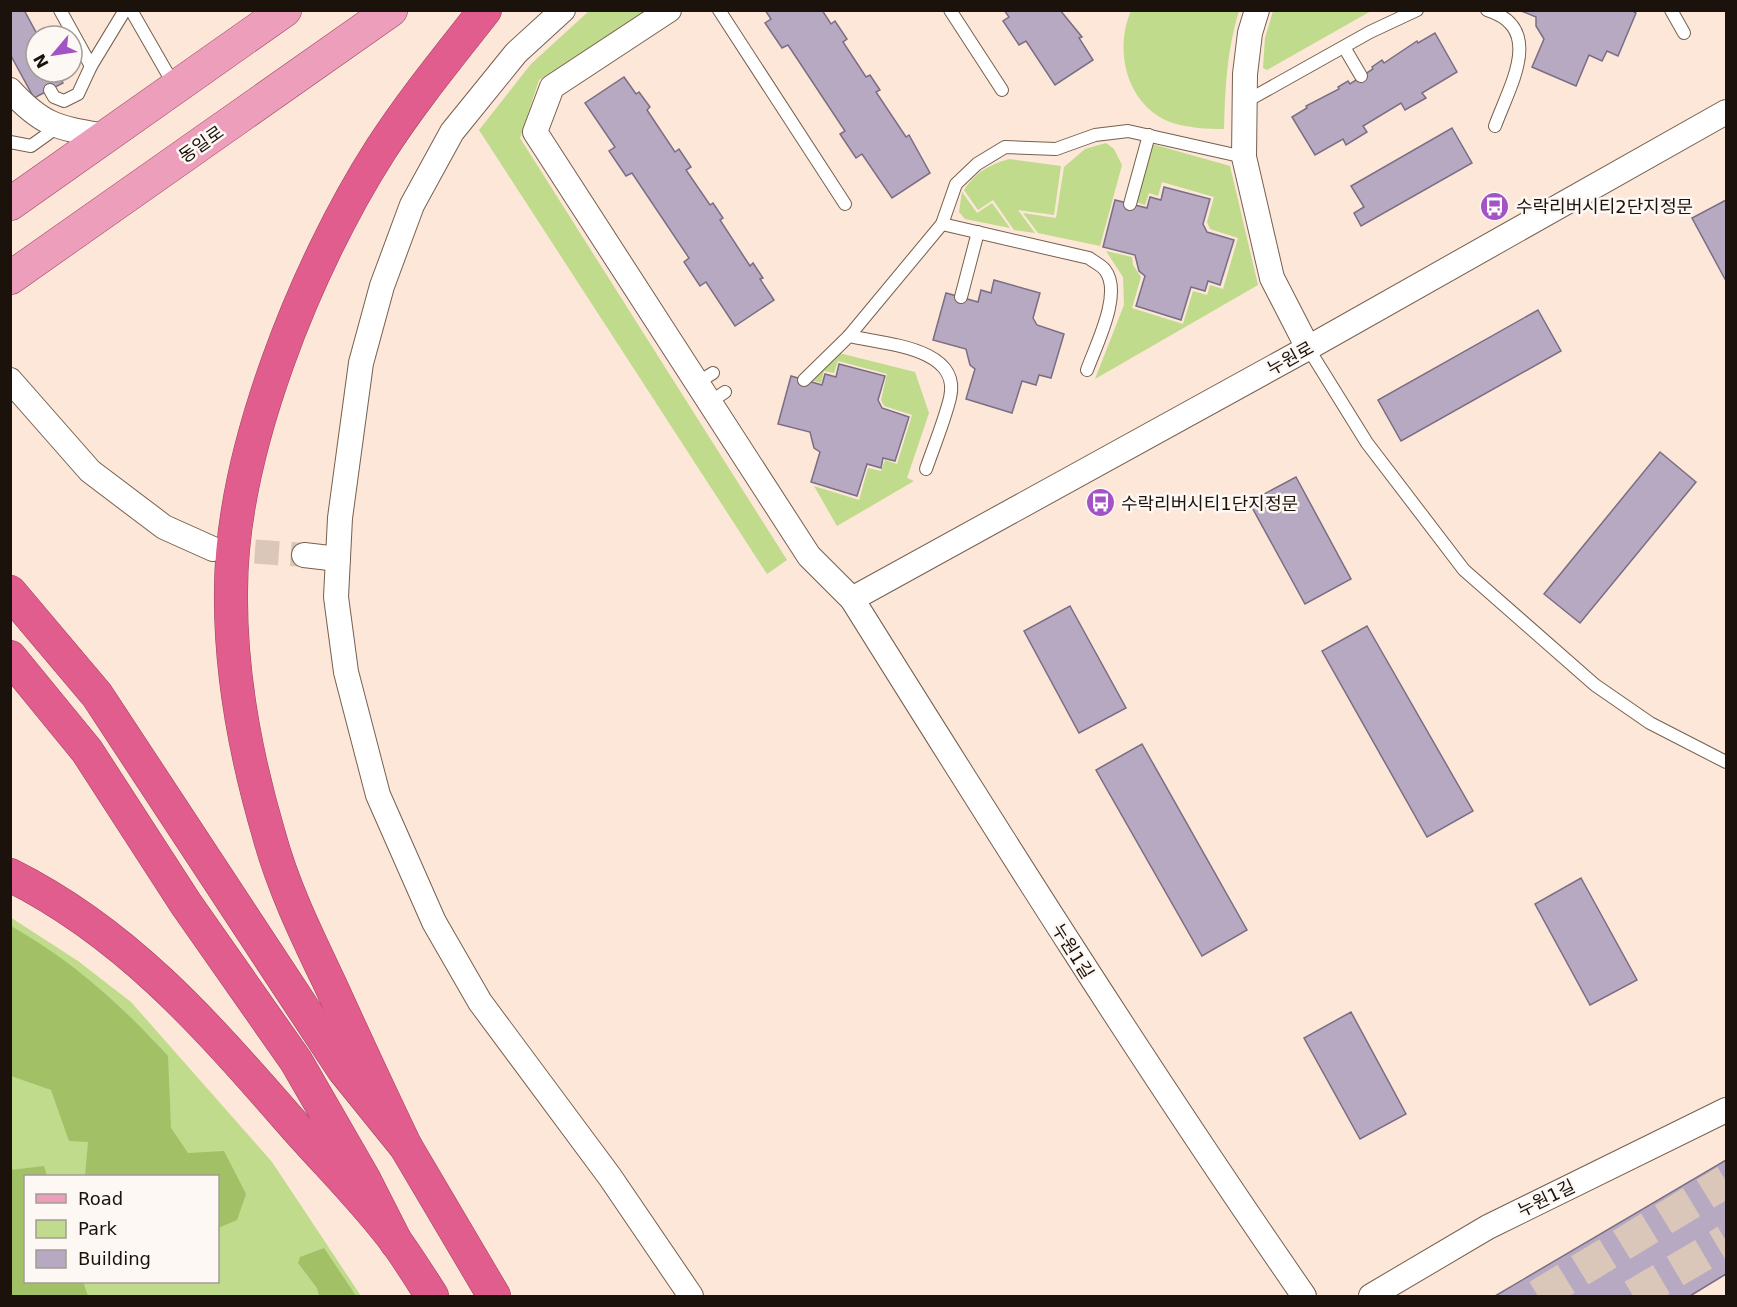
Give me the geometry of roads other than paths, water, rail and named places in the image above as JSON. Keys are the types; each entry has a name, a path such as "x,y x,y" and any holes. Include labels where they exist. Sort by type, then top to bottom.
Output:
{"highway":[{"path":"485,10 381,149 334,231 278,361 260,418 241,497 232,562 232,628 239,693 251,765 269,837 293,906 406,1147 494,1296"},
{"path":"10,592 97,695 343,1069 406,1147"},
{"path":"10,657 87,751 186,904 296,1061 364,1179 396,1242 432,1296"},
{"path":"10,875 39,889 102,929 154,973 216,1036 396,1242"}],"main road":[{"name":"동일로","path":"10,278 391,10"},
{"path":"10,204 282,12"}],"street":[{"path":"563,10 516,53 452,132 412,205 382,286 361,363 340,518 336,597 345,672 378,795 434,922 480,1002 610,1177 691,1296"},
{"name":"누원1길","path":"669,10 552,87 535,132 711,388 808,556 852,599 1096,988 1194,1138 1304,1296"},
{"path":"1257,10 1250,33 1244,157 1272,278 1308,348"},
{"path":"10,90 30,111 56,128 106,136"},
{"name":"누원로","path":"852,599 1308,348 1726,112"},
{"path":"10,380 90,471 164,527 213,549"},
{"path":"304,555 338,559"},
{"name":"누원1길","path":"1371,1296 1488,1227 1726,1110"}],"lane":[{"path":"60,10 92,66"},
{"path":"50,90 54,97 64,101 78,94 125,10"},
{"path":"131,10 180,84"},
{"path":"719,10 845,204"},
{"path":"950,10 1002,90"},
{"path":"1245,102 1344,47 1417,10"},
{"path":"1487,10 1498,14 1512,24 1520,37 1520,56 1495,126"},
{"path":"1671,10 1684,33"},
{"path":"1344,47 1361,76"},
{"path":"10,142 31,146 56,128"},
{"path":"804,380 849,336 942,224 956,184 977,164 1005,147 1056,149 1095,135 1128,131 1244,157"},
{"path":"1130,204 1149,135"},
{"path":"942,224 1089,258 1104,268 1111,281 1112,300 1087,370"},
{"path":"961,297 978,232"},
{"path":"849,336 929,354 944,364 950,377 951,397 926,469"},
{"path":"1308,348 1367,442 1464,570 1595,685 1650,723 1726,762"}],"tunnel":[{"path":"219,549 304,555"},
{"path":"1538,1296 1726,1181"},
{"path":"1633,1296 1726,1241"}],"place":[{"name":"수락리버시티2단지정문","path":"1495,206"},
{"name":"수락리버시티1단지정문","path":"1100,503"}]}
